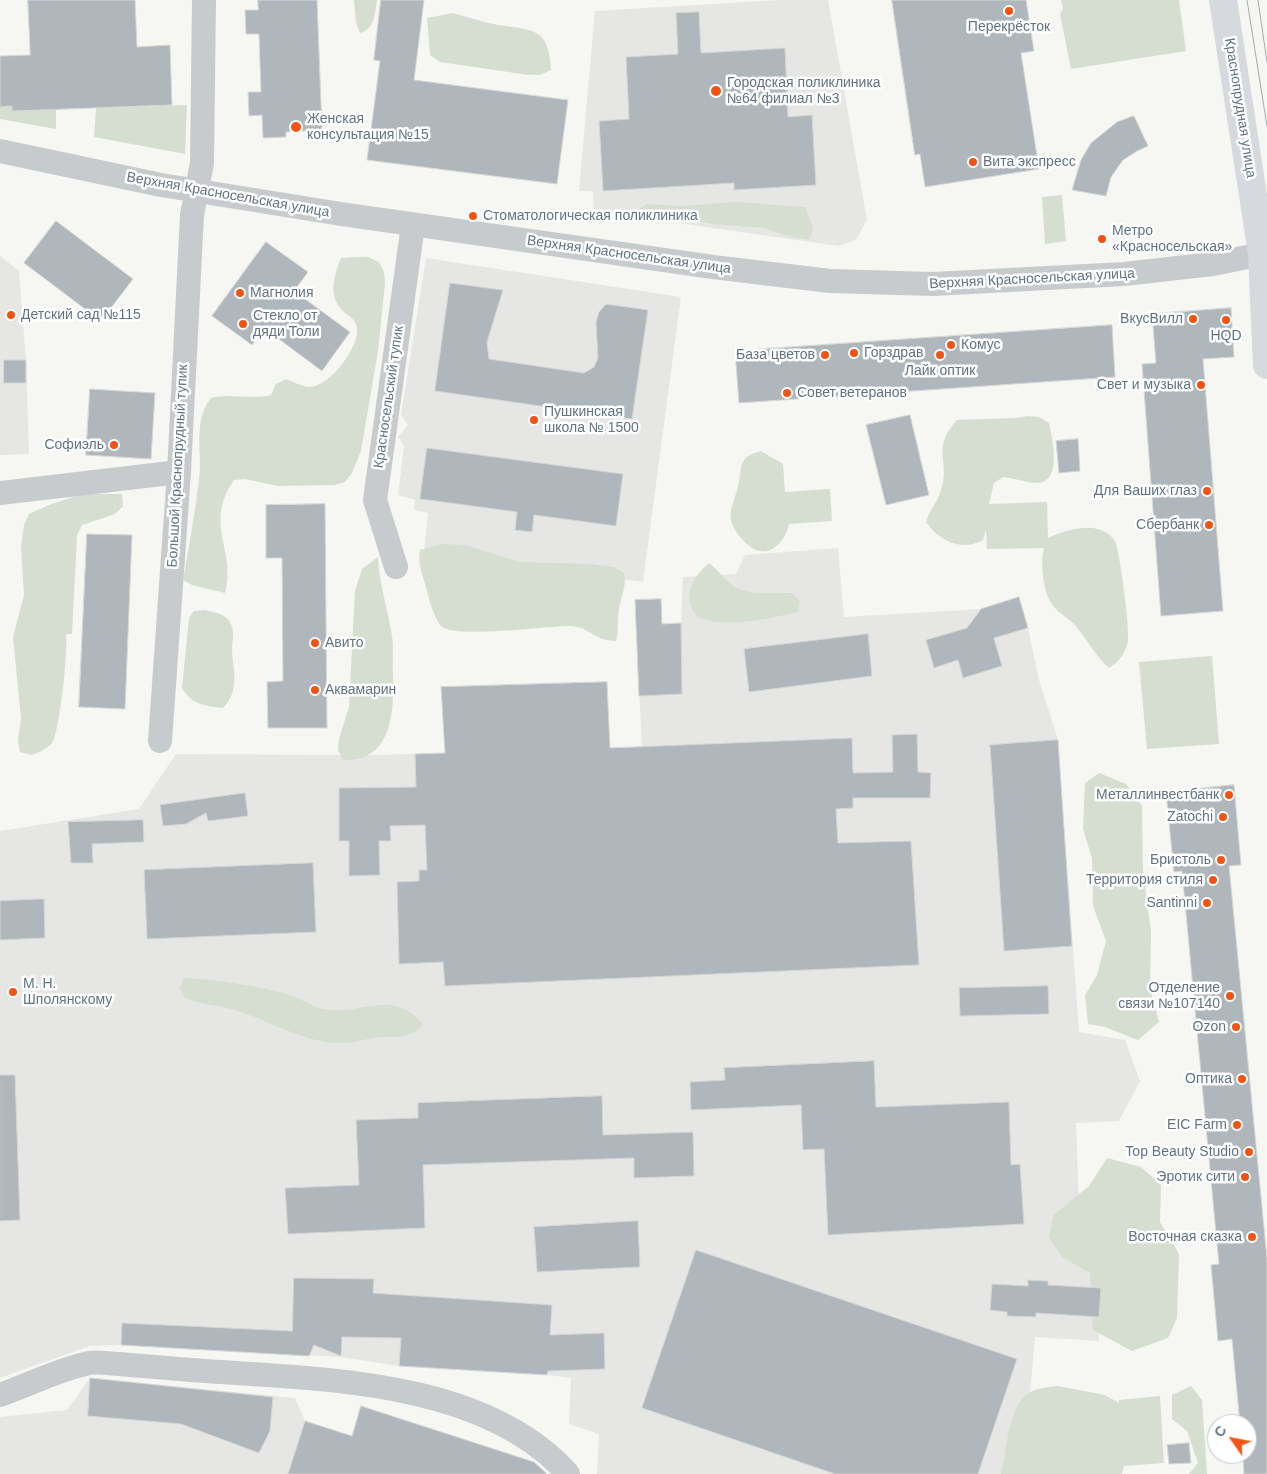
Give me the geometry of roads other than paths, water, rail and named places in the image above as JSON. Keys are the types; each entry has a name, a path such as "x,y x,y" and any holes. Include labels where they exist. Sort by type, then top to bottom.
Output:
{"main road":[{"name":"Краснопрудная улица","path":"1223,0 1265,254 1267,365"}],"street":[{"name":"Большой Краснопрудный тупик","path":"160,741 179,472 192,215 202,163 204,0"},
{"name":"Верхняя Красносельская улица","path":"0,151 71,168 197,191 413,225 712,267 830,281 898,285 1147,273 1213,264 1265,254"},
{"name":"Красносельский тупик","path":"396,567 375,500 413,225"},
{"path":"7,493 179,472"},
{"path":"0,1395 90,1362 277,1376 378,1386 429,1396 477,1412 529,1440 557,1461 568,1474"}],"tram line":[{"path":"1247,0 1267,126"},
{"path":"1258,0 1267,62"}],"place":[{"name":"Перекрёсток","path":"1009,11"},
{"name":"Городская поликлиника №64 филиал №3","path":"716,91"},
{"name":"Женская консультация №15","path":"296,127"},
{"name":"Вита экспресс","path":"973,162"},
{"name":"Стоматологическая поликлиника","path":"473,216"},
{"name":"Метро «Красносельская»","path":"1102,239"},
{"name":"Магнолия","path":"240,293"},
{"name":"Детский сад №115","path":"11,315"},
{"name":"ВкусВилл","path":"1193,319"},
{"name":"HQD","path":"1226,320"},
{"name":"Стекло от дяди Толи","path":"243,324"},
{"name":"Комус","path":"951,345"},
{"name":"Горздрав","path":"854,353"},
{"name":"База цветов","path":"825,355"},
{"name":"Лайк оптик","path":"940,355"},
{"name":"Свет и музыка","path":"1201,385"},
{"name":"Совет ветеранов","path":"787,393"},
{"name":"Пушкинская школа № 1500","path":"534,420"},
{"name":"Софиэль","path":"114,445"},
{"name":"Для Ваших глаз","path":"1207,491"},
{"name":"Сбербанк","path":"1209,525"},
{"name":"Авито","path":"315,643"},
{"name":"Аквамарин","path":"315,690"},
{"name":"Металлинвестбанк","path":"1229,795"},
{"name":"Zatochi","path":"1223,817"},
{"name":"Бристоль","path":"1221,860"},
{"name":"Территория стиля","path":"1213,880"},
{"name":"Santinni","path":"1207,903"},
{"name":"М. Н. Шполянскому","path":"13,992"},
{"name":"Отделение связи №107140","path":"1230,996"},
{"name":"Ozon","path":"1236,1027"},
{"name":"Оптика","path":"1242,1079"},
{"name":"EIC Farm","path":"1237,1125"},
{"name":"Top Beauty Studio","path":"1249,1152"},
{"name":"Эротик сити","path":"1245,1177"},
{"name":"Восточная сказка","path":"1252,1237"}]}
